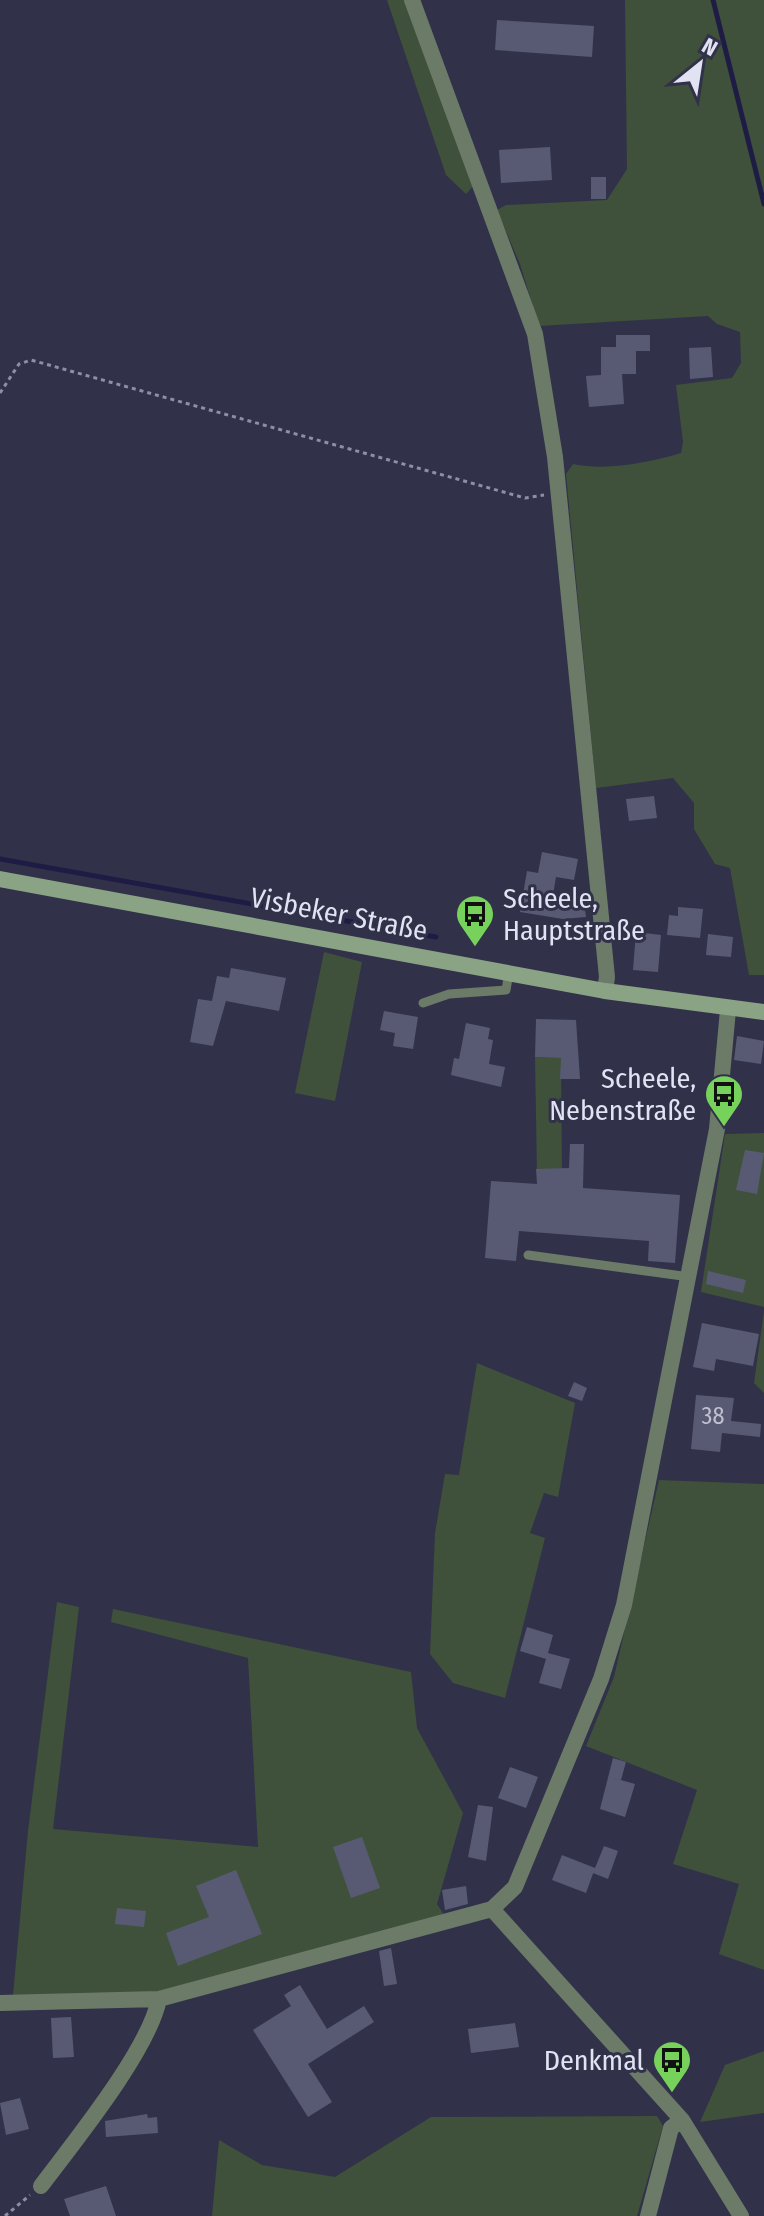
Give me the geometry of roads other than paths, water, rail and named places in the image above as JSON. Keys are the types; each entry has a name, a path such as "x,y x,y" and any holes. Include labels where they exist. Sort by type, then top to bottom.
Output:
{"main road":[{"name":"Visbeker Straße","path":"0,879 605,991 728,1010 764,1012"}],"street":[{"path":"412,0 535,334 559,494 607,977 605,991"},
{"path":"0,2003 159,1999 492,1909 515,1887 601,1679 624,1605 717,1129 728,1010"},
{"path":"492,1909 682,2120 741,2216"},
{"path":"41,2186 133,2055 156,2016 159,1999"},
{"path":"648,2216 671,2128 682,2120"}],"lane":[{"path":"423,1003 449,994 506,990 509,972"},
{"path":"528,1255 690,1277"}],"waterway":[{"path":"713,0 764,204"},
{"path":"0,859 436,937"}],"place":[{"name":"Scheele, Hauptstraße","path":"475,948"},
{"name":"Scheele, Nebenstraße","path":"724,1128"},
{"name":"Denkmal","path":"672,2094"}]}
